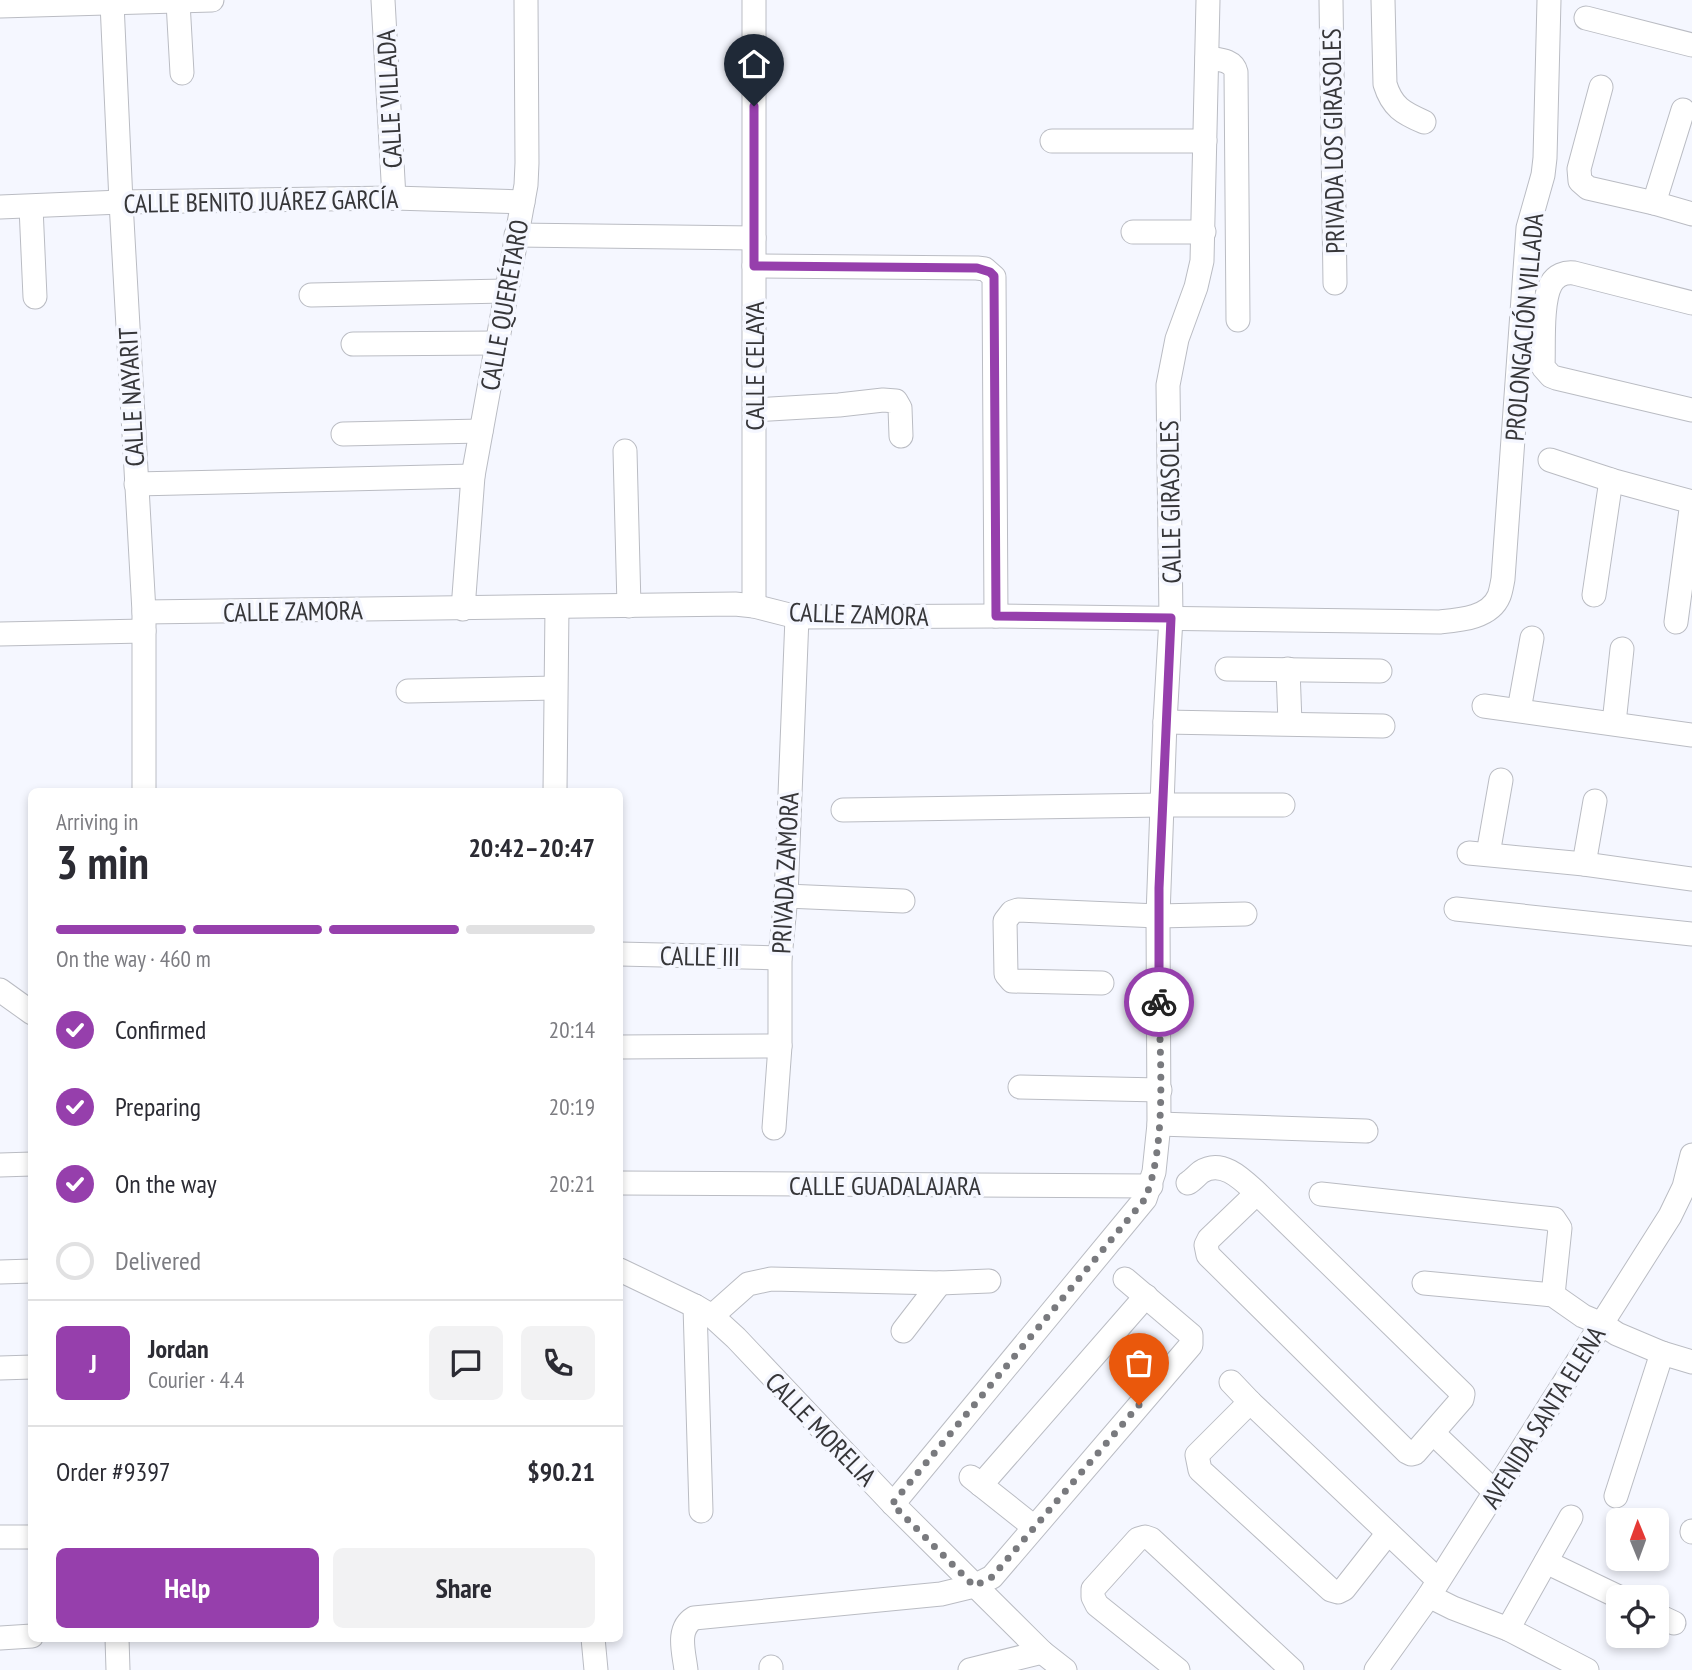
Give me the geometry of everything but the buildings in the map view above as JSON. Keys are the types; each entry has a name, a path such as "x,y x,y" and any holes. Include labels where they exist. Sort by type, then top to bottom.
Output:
{"street":[{"path":"0,6 212,0"},
{"name":"CALLE VILLADA","path":"383,0 394,198"},
{"name":"CALLE QUERÉTARO","path":"463,609 473,476 523,202 527,163 526,0"},
{"name":"CALLE CELAYA","path":"754,0 754,606"},
{"name":"CALLE GIRASOLES","path":"892,1504 1137,1210 1151,1186 1154,1172 1160,1090 1158,916 1171,618 1168,385 1177,339 1196,287 1202,261 1208,0"},
{"name":"PRIVADA LOS GIRASOLES","path":"1331,0 1335,283"},
{"path":"1383,0 1385,84 1388,93 1400,110 1424,122"},
{"name":"PROLONGACIÓN VILLADA","path":"1489,610 1499,597 1503,579 1528,228 1545,158 1549,0"},
{"path":"178,2 182,74"},
{"name":"CALLE NAYARIT","path":"112,3 144,622 144,788"},
{"path":"1586,18 1692,45"},
{"path":"1207,58 1229,62 1233,64 1236,72 1238,320"},
{"path":"1601,87 1579,169 1580,181 1588,188 1692,214"},
{"path":"1654,203 1683,110"},
{"path":"1052,141 1205,141"},
{"name":"CALLE BENITO JUÁREZ GARCÍA","path":"0,208 121,202 394,198 523,202"},
{"path":"31,207 35,297"},
{"path":"1133,232 1204,232"},
{"path":"516,235 754,238"},
{"path":"754,266 977,268 994,276 996,616"},
{"path":"1692,303 1574,273 1564,273 1551,284 1547,295 1543,367 1556,378 1692,410"},
{"path":"311,295 505,291"},
{"path":"353,344 496,343"},
{"path":"755,410 896,401 900,408 901,436"},
{"path":"343,434 481,431"},
{"path":"625,451 629,606"},
{"path":"1550,460 1692,502 1676,622"},
{"path":"136,484 473,476"},
{"path":"1594,595 1611,480"},
{"name":"CALLE ZAMORA","path":"0,634 144,622 463,609 735,604 797,617 996,616 1439,622 1458,621 1489,610"},
{"path":"555,788 557,607"},
{"name":"PRIVADA ZAMORA","path":"774,1128 780,1046 780,958 786,896 797,617"},
{"path":"1519,710 1532,638"},
{"path":"1614,723 1622,649"},
{"path":"1227,668 1380,671"},
{"path":"1288,669 1290,723"},
{"path":"408,691 555,688"},
{"path":"1484,705 1692,735"},
{"path":"1165,722 1382,726"},
{"path":"1501,780 1478,853 1692,879"},
{"path":"1584,864 1595,800"},
{"path":"843,810 1283,805"},
{"path":"786,896 903,901"},
{"path":"1456,909 1692,933"},
{"path":"1102,983 1012,981 1006,974 1005,921 1008,915 1018,910 1158,916 1245,914"},
{"name":"CALLE III","path":"623,954 780,958"},
{"path":"0,990 28,1010"},
{"path":"623,1047 780,1046"},
{"path":"1020,1087 1160,1090"},
{"path":"1159,1124 1366,1131"},
{"name":"AVENIDA SANTA ELENA","path":"1376,1670 1496,1493 1670,1216 1684,1187 1692,1155"},
{"path":"0,1165 28,1164"},
{"path":"1188,1184 1210,1167 1238,1175 1257,1193 1463,1394 1462,1399 1415,1453 1407,1452 1208,1255 1206,1245 1209,1239 1257,1193"},
{"name":"CALLE GUADALAJARA","path":"623,1184 1151,1186"},
{"path":"1321,1194 1554,1219 1560,1228 1553,1295"},
{"path":"0,1272 28,1271"},
{"name":"CALLE MORELIA","path":"623,1271 704,1311 736,1338 892,1504 1042,1652 1065,1670"},
{"path":"701,1511 704,1311 748,1284 771,1279 940,1283 989,1281"},
{"path":"686,1670 683,1632 686,1623 694,1618 942,1594 974,1586 992,1577 1191,1345 1191,1335 1125,1279"},
{"path":"903,1331 940,1283"},
{"path":"1424,1283 1553,1295 1583,1316 1617,1334 1692,1362"},
{"path":"1034,1527 976,1480 1146,1296"},
{"path":"1616,1496 1662,1353"},
{"path":"0,1368 28,1367"},
{"path":"1231,1382 1388,1533 1453,1608 1508,1629 1587,1670"},
{"path":"1250,1402 1197,1455 1200,1470 1331,1590 1338,1592 1343,1589 1388,1533"},
{"path":"1433,1433 1496,1493"},
{"path":"1508,1629 1571,1517"},
{"path":"0,1537 28,1537"},
{"path":"1178,1670 1097,1605 1093,1597 1093,1589 1138,1539 1145,1537 1151,1539 1292,1670"},
{"path":"1546,1562 1606,1591"},
{"path":"0,1638 28,1636"},
{"path":"117,1642 118,1670"},
{"path":"593,1642 596,1670"},
{"path":"970,1670 1042,1652"}],"way so far":[{"path":"1139,1405 992,1577 974,1586 892,1504 1145,1199 1154,1172 1159,1124 1159,1002"}],"route":[{"path":"754,106 754,266 977,268 994,276 996,616 1171,618 1158,916 1159,1002"}]}
